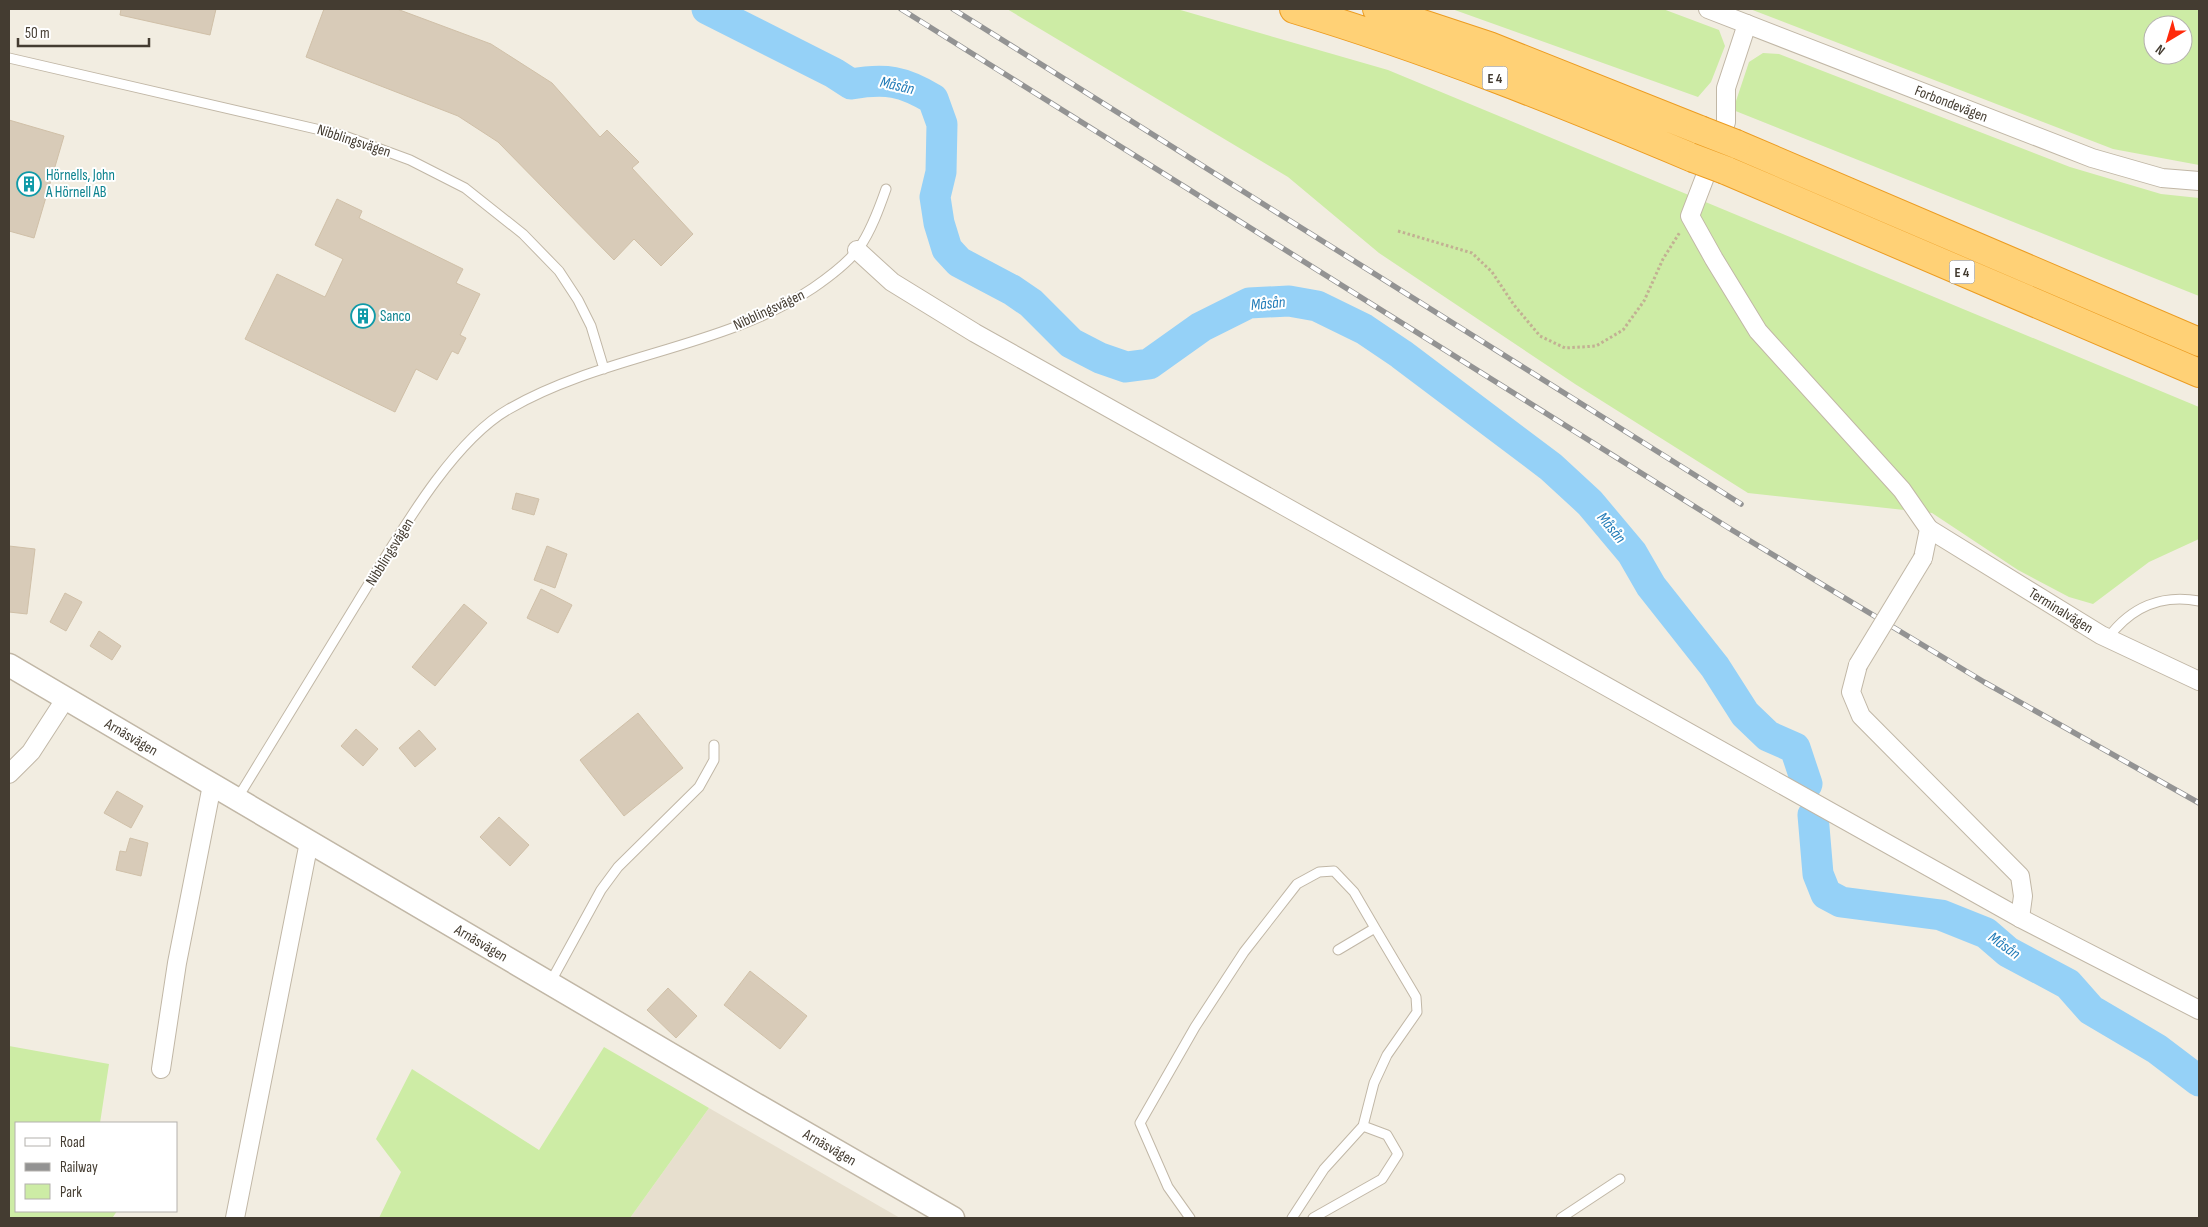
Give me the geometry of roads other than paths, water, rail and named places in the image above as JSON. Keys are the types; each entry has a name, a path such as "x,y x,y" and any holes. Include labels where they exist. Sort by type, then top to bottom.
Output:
{"highway":[{"name":"E 4","path":"1294,9 1354,27 1571,107 1725,170 2199,373"},
{"name":"E 4","path":"1377,9 1516,56 1736,144 2199,342"}],"street":[{"name":"Forbondevägen","path":"1708,9 2092,158 2162,178 2199,181"},
{"path":"1746,24 1726,88 1726,122 1690,216 1758,331 1902,490 1928,529 1923,558 1858,665 1851,692 1861,716 2020,876 2023,896 2020,918"},
{"path":"857,250 892,282 975,333 2020,918 2199,1010"},
{"name":"Terminalvägen","path":"1928,529 2108,638 2199,681"},
{"name":"Arnäsvägen","path":"9,665 953,1218"},
{"path":"9,774 31,752 66,698"},
{"path":"161,1069 177,963 212,785"},
{"path":"235,1218 309,842"}],"lane":[{"name":"Nibblingsvägen","path":"9,58 342,135 410,160 464,188 523,234 559,271 578,300 591,326 604,369"},
{"name":"Nibblingsvägen","path":"237,799 406,524 443,472 477,434 507,410 548,390 604,369 747,323 796,300 830,277 857,250 877,214 886,189"},
{"path":"2108,638 2127,616 2151,603 2176,598 2199,601"},
{"path":"550,983 601,890 618,867 699,787 714,760 714,745"},
{"path":"1190,1218 1168,1187 1140,1123 1194,1027 1244,952 1297,884 1319,872 1334,871 1354,892 1416,997 1417,1012 1387,1055 1374,1083 1363,1126 1324,1169 1292,1218"},
{"path":"1338,950 1375,928"},
{"path":"1313,1218 1382,1179 1398,1154 1387,1135 1363,1126"},
{"path":"1561,1218 1620,1178"}],"waterway":[{"name":"Måsån","path":"707,9 834,73 851,84 874,81 894,82 912,88 933,99 942,124 941,172 935,197 939,223 947,249 959,262 1012,290 1031,303 1071,343 1100,358 1126,367 1149,364 1201,327 1249,303 1289,301 1317,306 1364,329 1401,354 1551,467 1590,503 1632,553 1651,586 1715,667 1745,714 1768,736 1795,748 1807,784"},
{"name":"Måsån","path":"1813,815 1818,874 1826,894 1841,902 1941,915 1986,933 2008,952 2068,984 2091,1010 2157,1049 2199,1081"}],"railway":[{"path":"901,9 1732,530 1984,682 2199,803"},
{"path":"953,9 1741,504"}],"place":[{"name":"Hörnells, John A Hörnell AB","path":"29,184"},
{"name":"Sanco","path":"363,316"}]}
